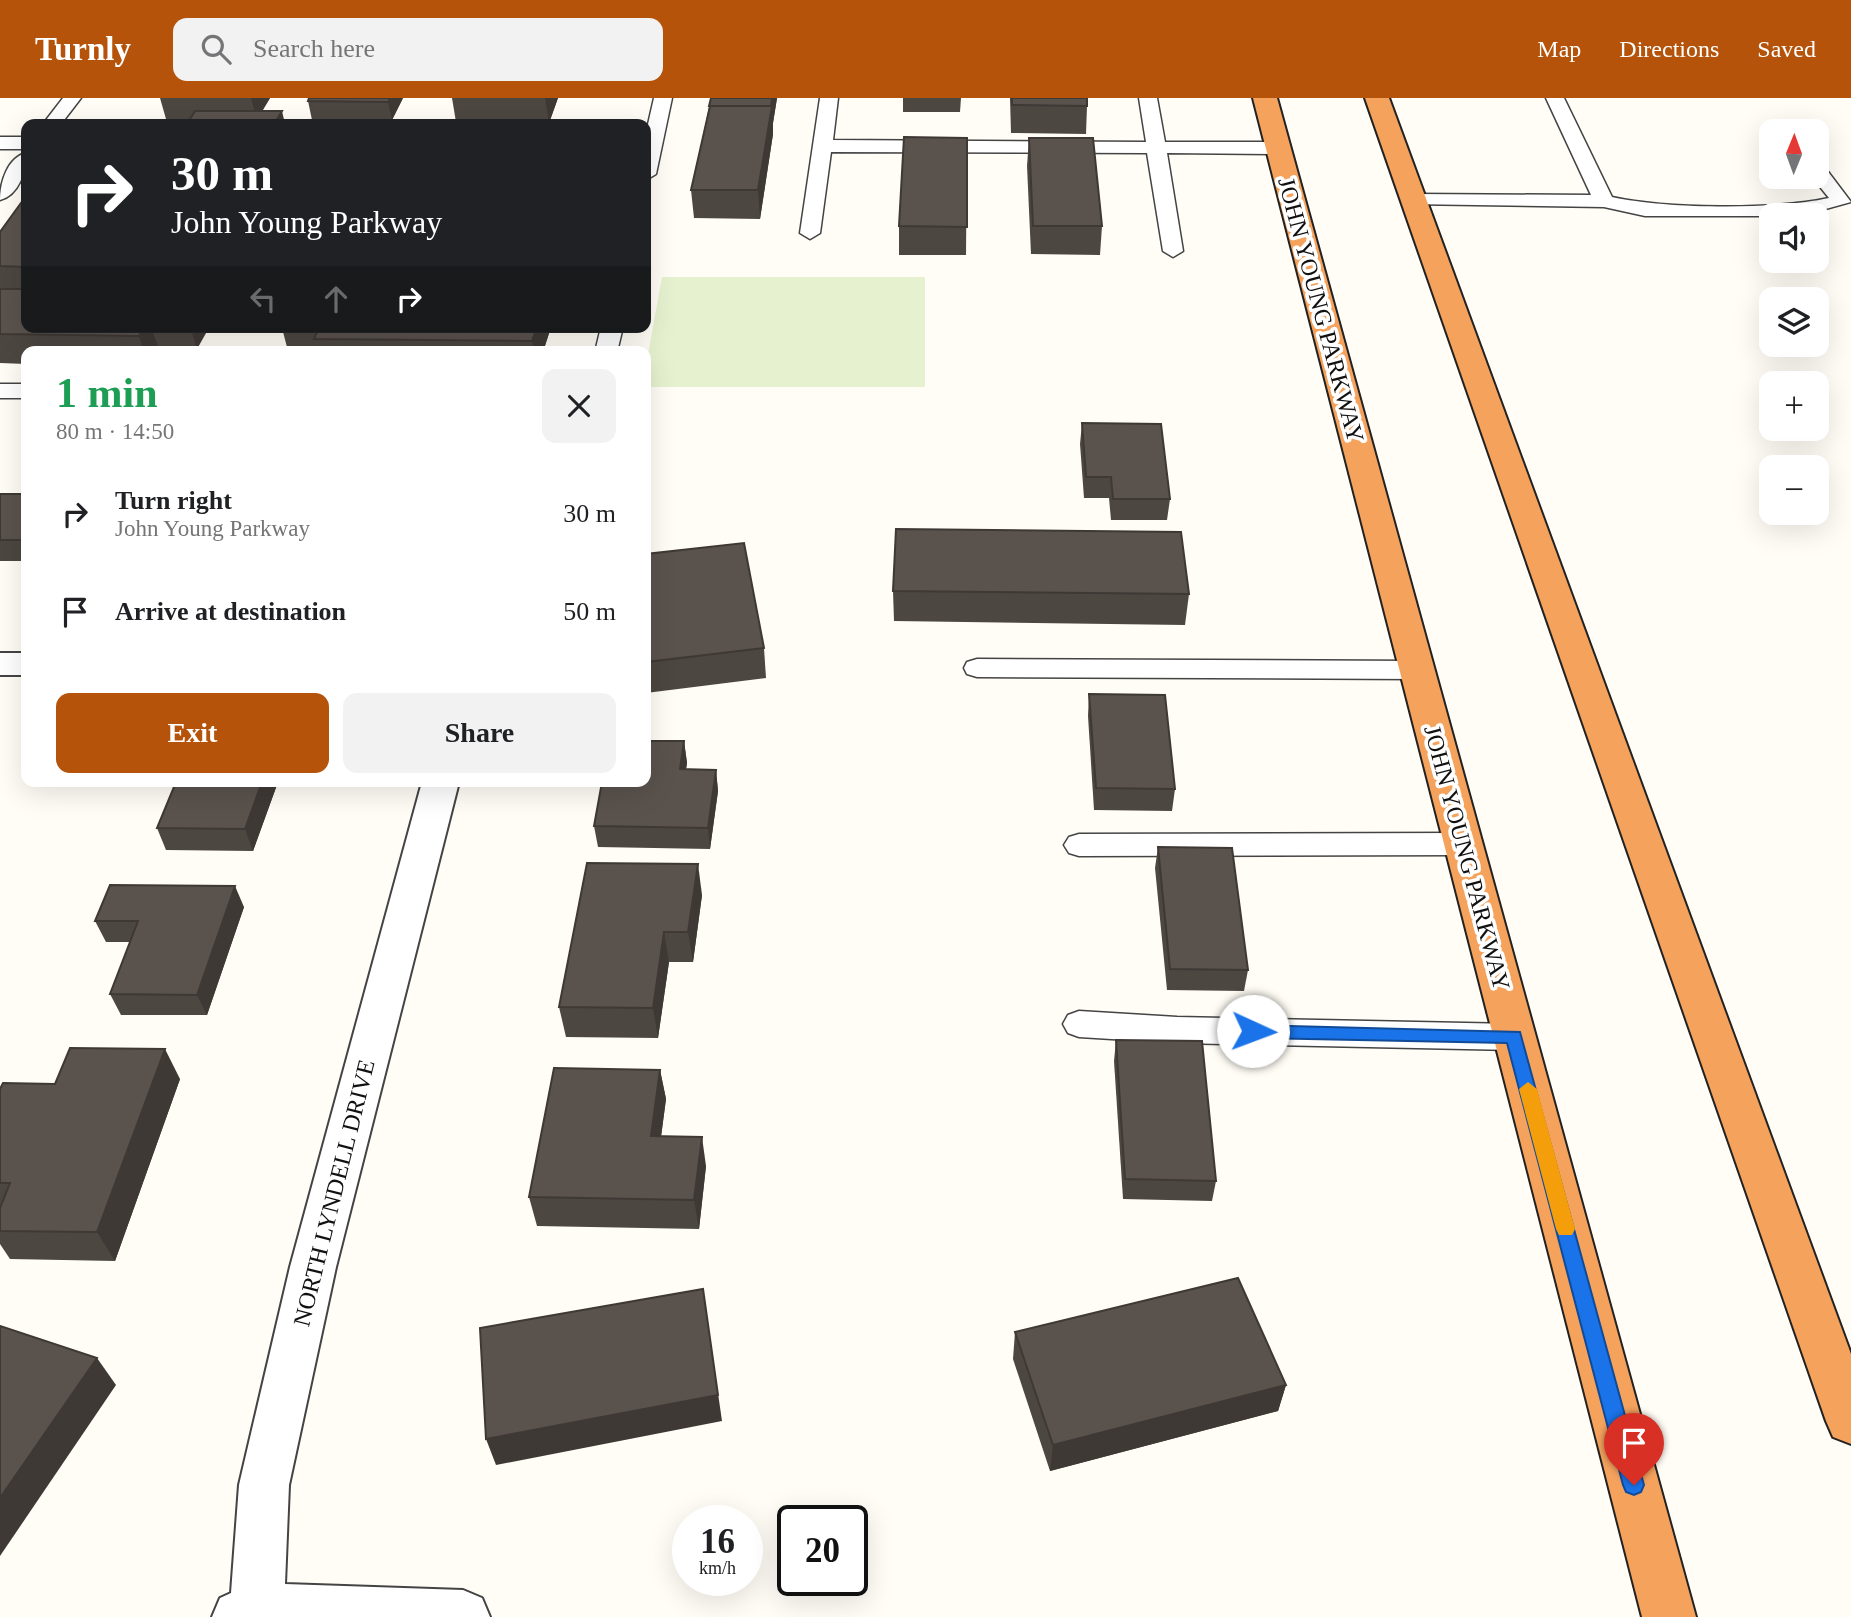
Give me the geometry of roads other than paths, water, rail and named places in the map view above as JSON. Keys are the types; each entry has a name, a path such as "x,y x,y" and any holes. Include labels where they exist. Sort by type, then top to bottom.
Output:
{"highway":[{"name":"JOHN YOUNG PARKWAY","path":"1265,98 1669,1617"},
{"path":"1377,98 1851,1422"}],"street":[{"path":"0,664 21,664"},
{"name":"NORTH LYNDELL DRIVE","path":"248,1613 264,1485 304,1308 440,787"},
{"path":"248,1613 463,1617"}],"lane":[{"path":"56,119 72,98"},
{"path":"651,140 663,98"},
{"path":"810,233 829,98"},
{"path":"1148,98 1173,251"},
{"path":"1555,98 1604,201"},
{"path":"0,143 21,143"},
{"path":"822,146 1277,148"},
{"path":"0,194 21,166"},
{"path":"1414,200 1604,201 1645,210 1801,210 1842,201 1829,185"},
{"path":"0,391 21,391"},
{"path":"976,668 1417,670"},
{"path":"1079,845 1463,844"},
{"path":"1079,1024 1177,1030 1514,1037"}]}
